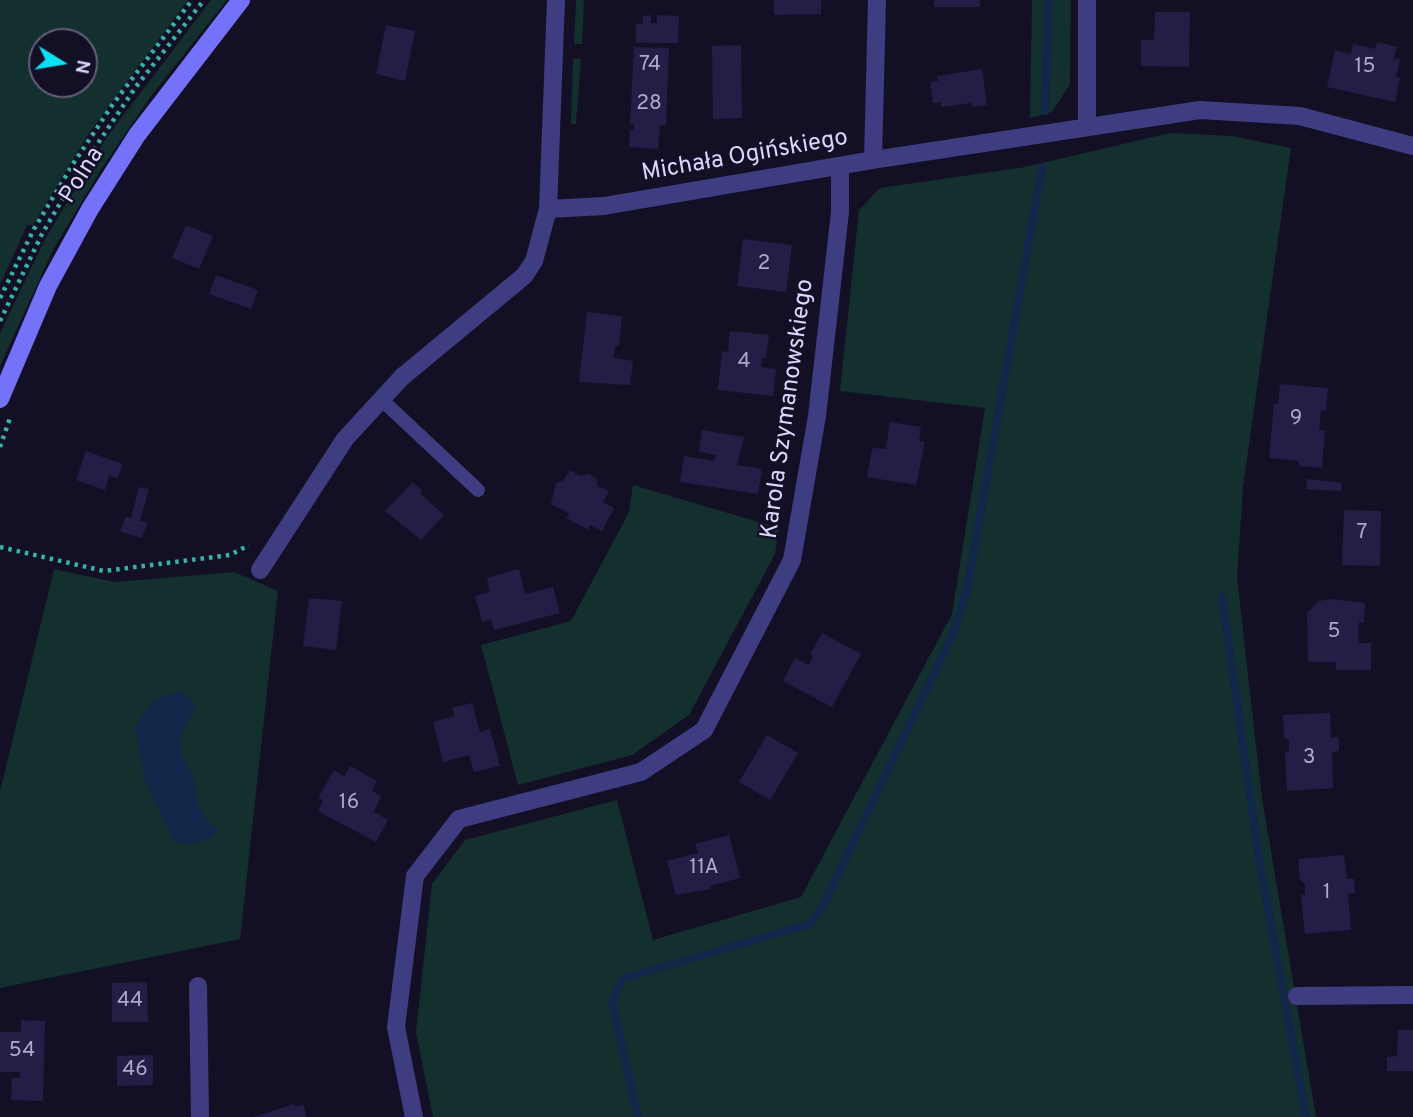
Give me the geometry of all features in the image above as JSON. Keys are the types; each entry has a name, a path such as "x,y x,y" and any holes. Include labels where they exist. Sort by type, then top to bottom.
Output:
{"street":[{"name":"Polna","path":"7,404 48,286 90,209 171,88 241,0"},
{"path":"260,570 345,439 383,401 402,377 524,276 534,261 548,209 556,0"},
{"path":"873,160 877,0"},
{"path":"1087,0 1087,126"},
{"name":"Michała Ogińskiego","path":"548,209 604,206 873,160 1200,110 1227,109 1300,116 1413,146"},
{"name":"Karola Szymanowskiego","path":"414,1117 396,1027 415,876 459,820 641,772 704,730 792,559 817,416 840,212 840,166"},
{"path":"198,986 200,1117"},
{"path":"1297,996 1413,995"}],"lane":[{"path":"383,401 478,490"}],"path":[{"path":"0,298 34,229 80,153 113,104 192,0"},
{"path":"0,321 42,234 76,176 135,88 204,0"},
{"path":"0,447 7,404"},
{"path":"0,547 104,571 229,555 254,543"}],"green space":[{"path":"0,0 188,0 89,133 33,225 27,225 0,285"},
{"path":"211,0 227,0 151,96 100,171 53,250 0,366 0,333 45,239 107,137"},
{"path":"576,0 584,0 582,44 574,44"},
{"path":"1032,0 1071,0 1070,84 1052,112 1030,118"},
{"path":"573,59 581,59 576,124 571,124"},
{"path":"1170,133 1232,136 1291,148 1243,487 1237,578 1262,798 1316,1117 433,1117 416,1032 432,884 465,840 617,800 653,940 801,897 952,614 985,408 840,391 859,210 880,188 1025,167"},
{"path":"633,485 779,528 775,554 689,715 632,755 518,785 481,645 571,621 629,512"},
{"path":"54,569 114,582 234,572 278,591 240,939 0,988 0,792"}],"water":[{"path":"178,691 191,699 196,708 180,736 181,754 194,777 197,803 217,830 212,837 191,845 174,842 144,778 135,726 155,699"}],"building":[{"path":"774,0 821,0 821,14 774,15"},
{"path":"934,0 980,0 980,7 934,7"},
{"path":"1155,12 1190,12 1189,67 1141,66 1141,40 1154,40"},
{"path":"651,15 651,23 657,23 657,15 679,16 678,43 636,43 636,24 643,24 643,16"},
{"path":"386,25 415,31 405,81 376,74"},
{"path":"1377,42 1397,47 1394,58 1400,59 1396,77 1400,78 1395,102 1327,87 1335,50 1351,54 1353,44 1375,49"},
{"path":"741,45 742,118 713,119 712,46"},
{"path":"634,47 669,48 666,125 660,125 658,149 629,147 630,130 634,131 634,124 630,124"},
{"path":"982,69 987,105 972,107 971,103 941,107 941,102 933,103 930,82 938,81 937,76"},
{"path":"186,225 213,236 199,269 172,258"},
{"path":"743,239 792,245 786,292 737,286"},
{"path":"216,275 258,290 251,309 209,294"},
{"path":"587,312 622,316 619,346 615,346 614,358 633,361 630,385 579,382"},
{"path":"730,331 769,335 766,358 762,358 761,367 776,369 773,396 718,390 722,351 728,352"},
{"path":"1280,384 1328,388 1326,411 1321,410 1319,430 1325,431 1322,468 1299,466 1299,461 1269,458 1274,403 1278,404"},
{"path":"890,422 921,427 919,441 925,442 916,485 867,477 872,448 886,449"},
{"path":"702,430 744,437 737,465 762,469 758,494 680,482 684,456 714,461 716,455 699,452"},
{"path":"86,451 122,464 118,478 109,476 105,490 76,480"},
{"path":"570,470 580,476 588,474 596,478 598,486 609,491 603,502 614,508 602,531 590,525 588,530 566,518 569,513 551,504 556,483 564,480"},
{"path":"1307,479 1342,483 1341,491 1306,489"},
{"path":"413,482 422,491 420,493 444,515 421,540 385,511"},
{"path":"139,487 149,489 140,521 148,523 141,538 120,531 126,517 131,518"},
{"path":"1344,510 1381,511 1380,566 1342,565"},
{"path":"519,569 525,594 553,587 560,613 494,630 491,619 482,622 475,596 490,592 487,578"},
{"path":"309,598 342,601 336,650 303,646"},
{"path":"1330,599 1365,603 1364,623 1359,622 1358,643 1371,643 1371,670 1336,670 1336,662 1308,662 1307,613 1319,601"},
{"path":"822,633 861,654 832,707 783,681 795,658 809,665 813,656 810,654"},
{"path":"472,703 480,732 490,729 500,766 474,772 469,755 443,762 433,722 455,716 452,708"},
{"path":"1330,713 1331,738 1338,737 1339,744 1339,751 1332,752 1333,788 1287,791 1285,752 1289,751 1289,740 1284,737 1283,715"},
{"path":"767,735 798,753 770,800 739,782"},
{"path":"350,766 377,781 372,791 381,796 374,812 388,820 376,842 318,811 323,801 318,798 334,770 344,776"},
{"path":"729,835 740,878 710,886 711,889 676,895 667,861 698,853 695,844"},
{"path":"1344,855 1347,879 1354,879 1355,893 1348,893 1351,930 1305,934 1301,895 1305,895 1305,884 1300,880 1298,859"},
{"path":"147,982 148,1022 112,1022 112,983"},
{"path":"21,1020 45,1021 43,1101 11,1100 12,1078 20,1078 20,1072 0,1072 0,1032 21,1032"},
{"path":"1398,1030 1413,1030 1413,1071 1387,1071 1387,1057 1397,1056"},
{"path":"153,1055 153,1085 117,1086 117,1056"},
{"path":"294,1104 295,1107 304,1105 306,1117 254,1117"}],"waterway":[{"path":"1045,111 1049,0"},
{"path":"638,1117 612,1002 619,985 625,978 809,924 821,910 951,638 967,590 1042,168"},
{"path":"1222,597 1259,858 1306,1117"}]}
